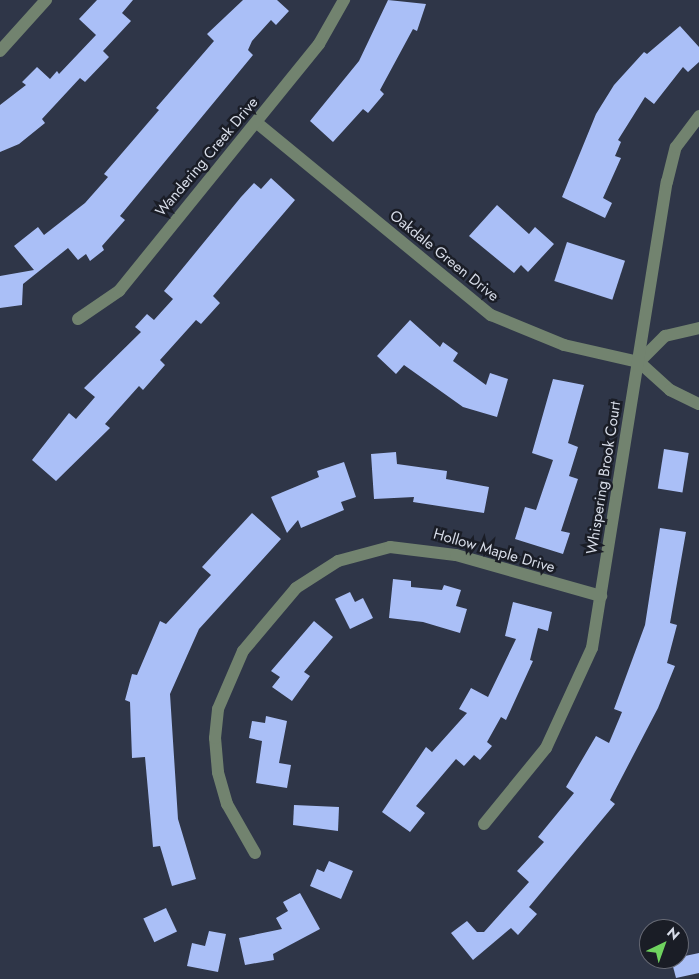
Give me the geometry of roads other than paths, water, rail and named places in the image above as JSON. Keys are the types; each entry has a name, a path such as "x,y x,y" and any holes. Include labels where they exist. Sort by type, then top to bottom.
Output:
{"street":[{"path":"0,51 46,0"},
{"name":"Wandering Creek Drive","path":"78,319 119,291 257,123 328,32 344,0"},
{"name":"Whispering Brook Court","path":"484,824 541,756 570,703 592,648 667,182 676,147 699,116"},
{"name":"Oakdale Green Drive","path":"257,123 491,314 564,345 639,362 670,390 699,404"},
{"path":"639,362 665,336 699,328"},
{"name":"Hollow Maple Drive","path":"255,853 227,804 218,772 215,738 218,709 243,651 296,588 338,561 390,546 456,555 601,596"}]}
